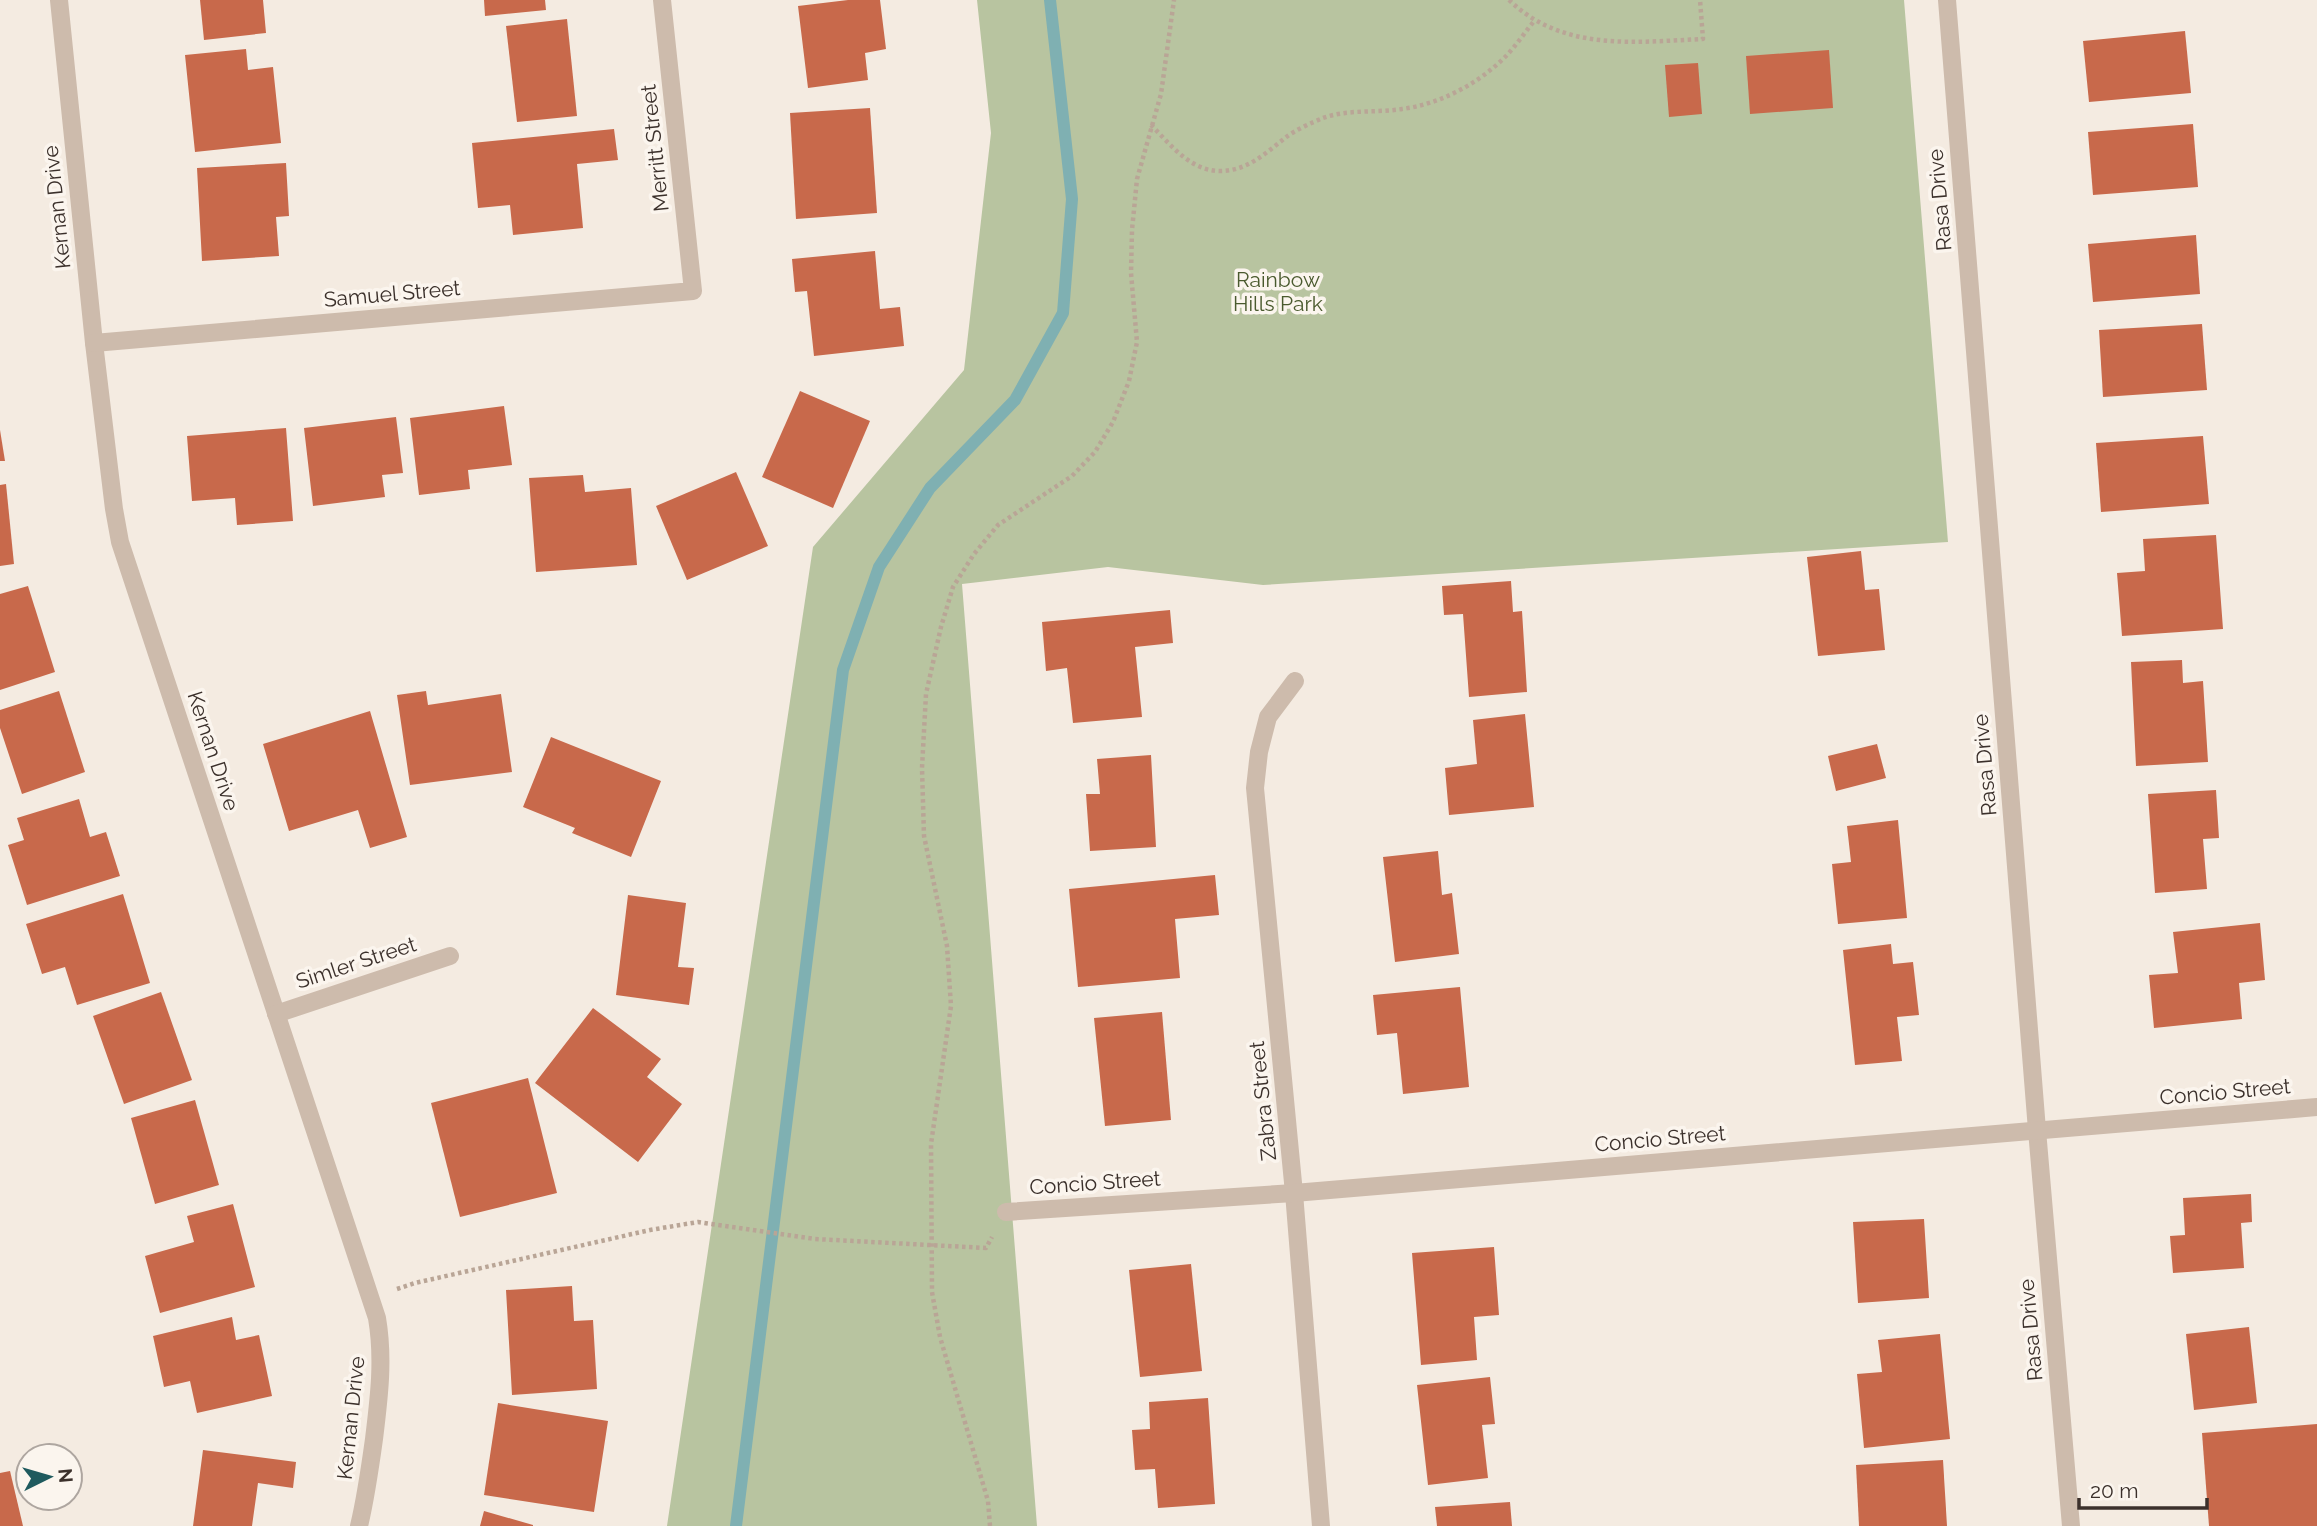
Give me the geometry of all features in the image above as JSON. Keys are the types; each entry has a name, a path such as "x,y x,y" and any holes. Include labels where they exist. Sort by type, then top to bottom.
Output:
{"street":[{"name":"Kernan Drive","path":"59,0 94,343 120,542 370,1298 381,1340 381,1384 359,1526"},
{"name":"Merritt Street","path":"662,0 693,291"},
{"name":"Rasa Drive","path":"1947,0 2071,1526"},
{"name":"Samuel Street","path":"94,343 693,291"},
{"name":"Zabra Street","path":"1295,681 1269,717 1259,751 1255,788 1294,1193 1321,1526"},
{"name":"Simler Street","path":"276,1014 450,956"},
{"name":"Concio Street","path":"1006,1212 1294,1193 2317,1107"}],"path":[{"path":"990,1526 988,1501 940,1337 932,1292 931,1144 951,1006 947,946 924,836 922,768 926,694 953,587 974,554 998,525 1072,476 1095,452 1113,422 1129,381 1137,342 1131,273 1137,179 1163,84 1174,0"},
{"path":"1509,0 1535,20 1589,40 1620,43 1703,39 1700,0"},
{"path":"1151,125 1185,158 1203,169 1221,171 1243,166 1266,156 1287,136 1323,118 1358,111 1403,109 1437,101 1474,82 1506,56 1535,20"},
{"path":"370,1298 415,1283 650,1230 698,1222 816,1239 986,1248 1006,1212"}],"green space":[{"name":"Rainbow Hills Park","path":"977,0 1904,0 1948,542 1263,585 1108,567 962,584 1037,1526 667,1526 813,547 964,370 991,133"}],"building":[{"path":"200,0 263,0 266,33 204,40"},
{"path":"484,0 545,0 546,10 485,16"},
{"path":"848,0 880,0 886,49 865,53 868,80 808,88 798,6"},
{"path":"567,19 577,116 517,122 506,26"},
{"path":"2185,31 2191,93 2089,102 2083,41"},
{"path":"246,49 248,70 273,67 281,143 195,152 185,55"},
{"path":"1829,50 1833,108 1750,114 1746,56"},
{"path":"1698,63 1702,114 1669,117 1665,65"},
{"path":"870,108 877,213 796,219 790,113"},
{"path":"2193,124 2198,187 2093,195 2088,132"},
{"path":"614,129 618,160 577,164 583,228 513,235 510,205 478,208 472,143"},
{"path":"286,163 289,216 276,217 279,256 202,261 197,168"},
{"path":"2196,235 2200,294 2093,302 2088,244"},
{"path":"875,251 880,309 900,307 904,346 814,356 807,291 795,292 792,259"},
{"path":"2202,324 2207,390 2103,397 2099,330"},
{"path":"800,391 870,421 833,508 762,477"},
{"path":"504,406 512,465 468,470 470,489 419,495 410,418"},
{"path":"396,417 403,473 382,475 385,497 313,506 304,428"},
{"path":"286,428 293,521 237,525 235,498 192,501 187,436"},
{"path":"0,430 5,461 0,461"},
{"path":"2203,436 2209,504 2101,512 2096,443"},
{"path":"736,472 768,546 687,580 656,506"},
{"path":"583,475 585,492 631,488 637,565 536,572 529,478"},
{"path":"6,484 14,564 0,566 0,485"},
{"path":"2216,535 2223,629 2122,636 2117,573 2145,571 2143,539"},
{"path":"1861,551 1865,590 1879,589 1885,650 1818,656 1807,557"},
{"path":"1511,581 1513,612 1522,611 1527,692 1469,697 1463,614 1444,615 1442,586"},
{"path":"28,586 55,672 0,690 0,594"},
{"path":"1170,610 1173,643 1135,647 1142,717 1073,723 1067,668 1046,671 1042,622"},
{"path":"2182,660 2183,683 2203,681 2208,762 2136,766 2131,662"},
{"path":"59,691 85,772 22,794 0,728 0,710"},
{"path":"426,691 428,705 501,694 512,772 410,785 397,695"},
{"path":"370,711 407,837 370,848 358,810 289,831 263,744"},
{"path":"1525,714 1534,807 1449,815 1445,768 1477,764 1473,720"},
{"path":"551,737 661,781 631,857 572,833 575,828 523,807"},
{"path":"1877,744 1886,778 1836,791 1828,756"},
{"path":"1151,755 1156,847 1090,851 1086,794 1100,794 1097,759"},
{"path":"2216,790 2219,838 2203,839 2207,889 2155,893 2148,794"},
{"path":"79,799 90,837 106,832 120,876 27,905 8,845 24,840 17,818"},
{"path":"1898,820 1907,918 1838,924 1832,864 1851,862 1847,826"},
{"path":"1438,851 1442,895 1452,893 1459,954 1395,962 1383,857"},
{"path":"1215,875 1219,915 1175,919 1180,978 1078,987 1069,889"},
{"path":"123,894 150,983 77,1005 65,967 42,974 26,924"},
{"path":"628,895 686,903 678,967 694,968 689,1005 616,995"},
{"path":"2260,923 2265,980 2239,983 2242,1019 2154,1028 2149,975 2178,973 2173,932"},
{"path":"1891,944 1893,964 1913,962 1919,1015 1897,1017 1902,1061 1855,1065 1843,950"},
{"path":"1460,987 1469,1087 1403,1094 1397,1033 1377,1035 1373,995"},
{"path":"161,992 192,1080 124,1104 93,1016"},
{"path":"593,1008 661,1059 647,1077 682,1104 638,1162 535,1083"},
{"path":"1162,1012 1171,1120 1105,1126 1094,1018"},
{"path":"528,1078 557,1193 460,1217 431,1103"},
{"path":"195,1100 219,1185 155,1204 131,1118"},
{"path":"2251,1194 2252,1222 2241,1223 2244,1268 2173,1273 2170,1236 2185,1235 2183,1198"},
{"path":"233,1204 255,1287 160,1313 145,1256 194,1242 187,1216"},
{"path":"1924,1219 1929,1298 1858,1303 1853,1222"},
{"path":"1494,1247 1499,1315 1474,1317 1477,1360 1421,1365 1412,1253"},
{"path":"1191,1264 1202,1371 1140,1377 1129,1270"},
{"path":"572,1286 574,1321 593,1320 597,1389 512,1395 506,1290"},
{"path":"232,1317 236,1340 259,1335 272,1396 197,1413 190,1381 164,1387 153,1336"},
{"path":"2249,1327 2257,1403 2194,1410 2186,1334"},
{"path":"1940,1334 1950,1439 1864,1448 1857,1374 1882,1372 1878,1340"},
{"path":"1490,1377 1495,1424 1482,1425 1488,1478 1428,1485 1417,1385"},
{"path":"1208,1398 1215,1504 1158,1508 1155,1469 1135,1470 1132,1430 1150,1429 1149,1402"},
{"path":"498,1403 608,1421 594,1512 484,1495"},
{"path":"2317,1424 2317,1526 2209,1526 2202,1433"},
{"path":"203,1450 296,1462 293,1488 258,1483 252,1526 193,1526"},
{"path":"1943,1460 1947,1526 1859,1526 1856,1465"},
{"path":"10,1471 14,1488 14,1512 20,1512 23,1526 0,1526 0,1473"},
{"path":"1510,1502 1512,1526 1437,1526 1435,1507"},
{"path":"484,1511 533,1525 533,1526 480,1526"}],"waterway":[{"path":"736,1526 843,670 879,567 930,488 1015,400 1063,313 1072,199 1050,0"}]}
